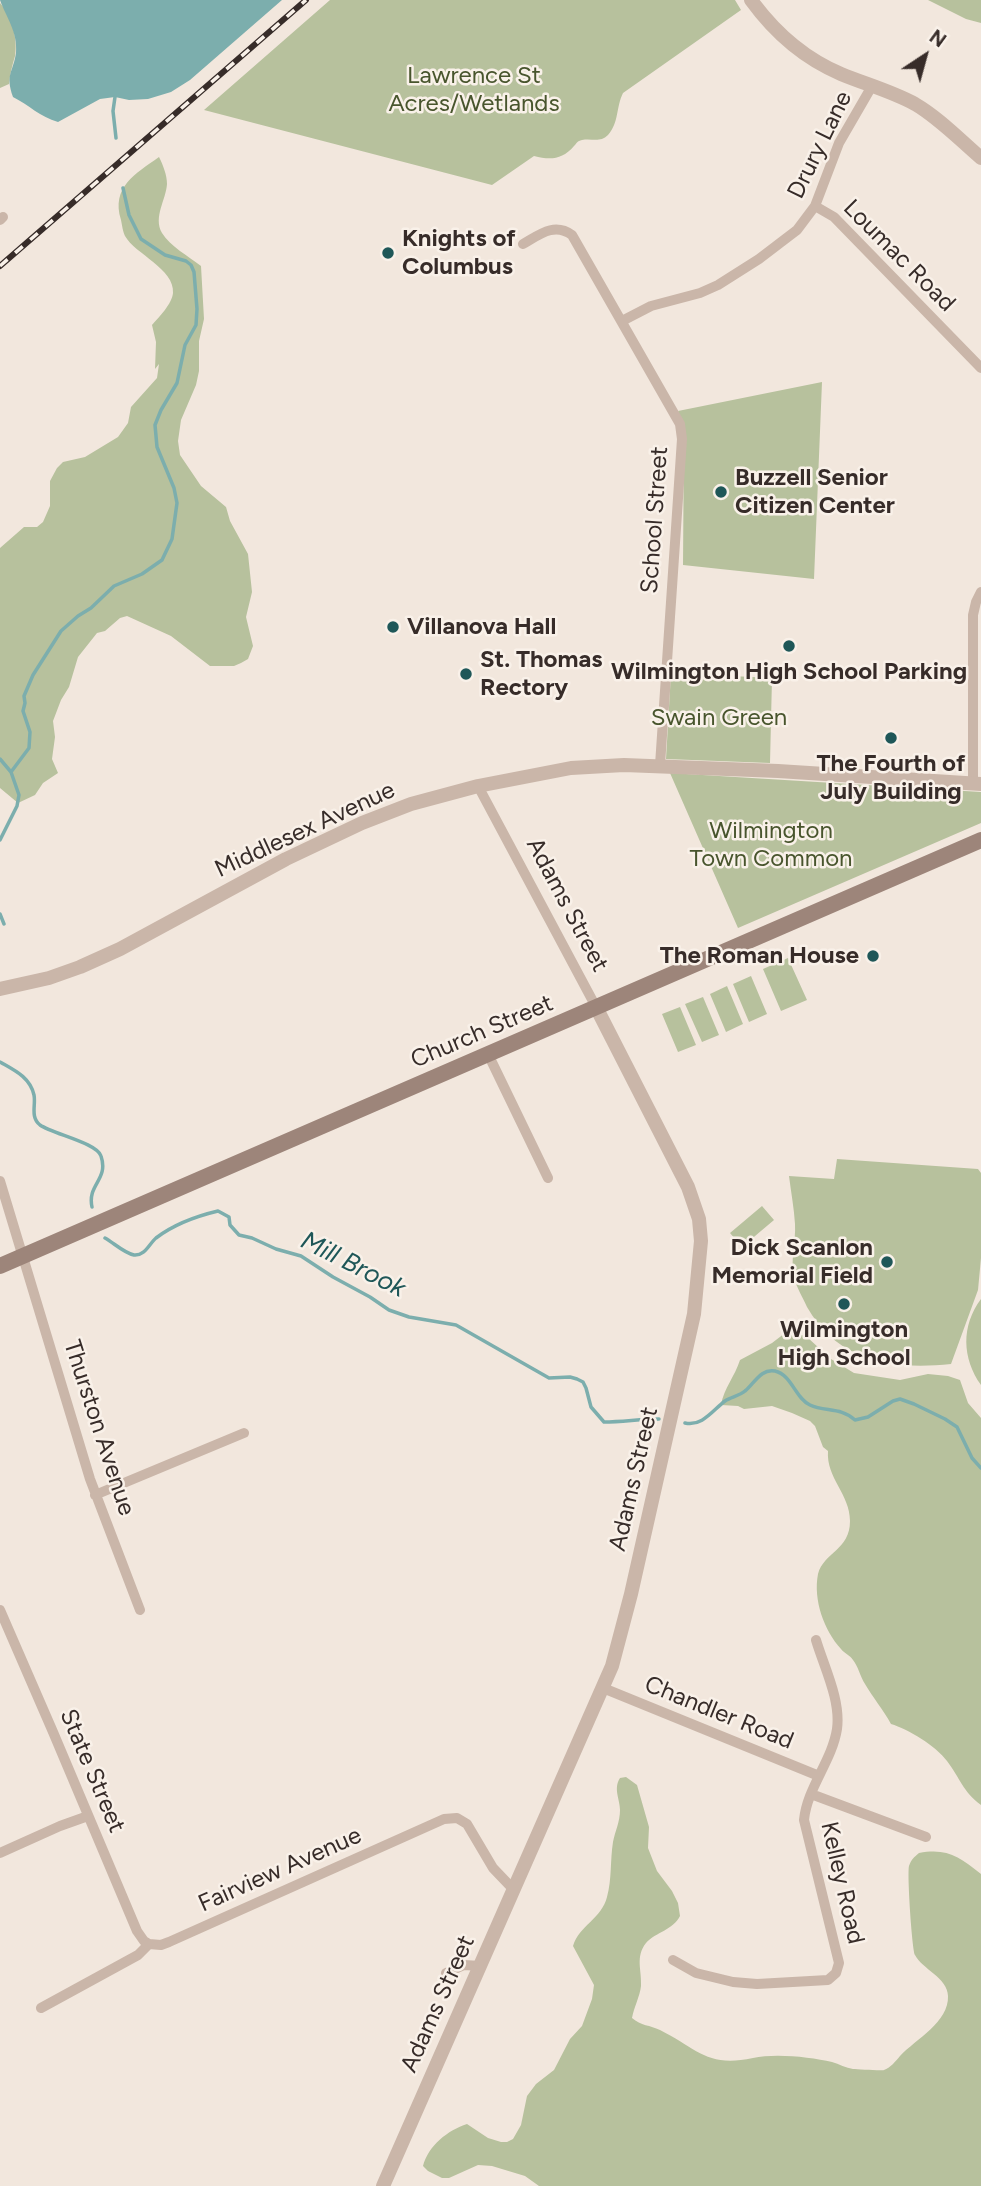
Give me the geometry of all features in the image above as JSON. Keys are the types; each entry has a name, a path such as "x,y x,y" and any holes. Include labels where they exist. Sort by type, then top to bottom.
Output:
{"main road":[{"name":"Church Street","path":"0,1266 981,840"}],"street":[{"path":"751,0 777,32 802,53 840,73 916,105 981,158"},
{"name":"Drury Lane","path":"622,321 650,306 703,292 734,276 797,230 815,206 839,143 872,86"},
{"name":"Loumac Road","path":"815,206 834,217 981,368"},
{"name":"School Street","path":"523,244 549,230 560,229 574,237 678,421 682,439 660,765"},
{"path":"977,784 973,615 981,592"},
{"name":"Middlesex Avenue","path":"0,989 49,978 88,964 286,859 362,823 411,804 478,786 584,766 660,765 977,784"},
{"name":"Adams Street","path":"383,2186 603,1688 622,1630 685,1354 697,1293 701,1241 696,1206 688,1187 478,786"},
{"path":"488,1054 548,1178"},
{"name":"Thurston Avenue","path":"0,1181 95,1494 140,1610"},
{"path":"95,1494 244,1433"},
{"name":"State Street","path":"0,1611 137,1931 149,1944"},
{"name":"Kelley Road","path":"673,1960 696,1973 744,1983 820,1982 834,1976 839,1963 805,1825 811,1794 831,1746 837,1723 832,1690 816,1640"},
{"name":"Chandler Road","path":"603,1688 819,1776"},
{"path":"811,1794 926,1837"},
{"path":"0,1853 88,1816"},
{"name":"Fairview Avenue","path":"41,2008 138,1955 149,1944 161,1945 169,1942 448,1818 457,1818 467,1825 494,1868 514,1890"},
{"path":"446,1973 464,1965 480,1966"}],"green space":[{"name":"Lawrence St Acres/Wetlands","path":"330,0 735,0 741,10 623,93 614,125 608,135 599,140 579,141 565,154 556,158 534,156 492,185 204,110"},
{"path":"928,0 981,0 981,23 966,19"},
{"path":"0,3 11,21 16,50 9,84 0,88"},
{"path":"159,157 167,184 159,215 162,233 180,251 201,266 204,319 199,341 199,371 181,420 178,441 180,455 201,486 226,507 230,521 248,554 252,592 246,617 253,646 248,659 241,663 234,666 210,666 171,636 127,616 120,618 105,631 97,633 78,657 69,687 53,721 55,737 52,759 58,773 43,783 35,795 18,803 0,788 0,548 24,527 37,527 43,522 50,506 50,481 57,468 63,462 85,457 118,437 128,423 131,407 157,378 159,364 155,369 156,342 152,325 170,302 172,284 168,276 125,236 119,199 127,182"},
{"path":"822,382 814,579 683,565 684,429 678,411"},
{"name":"Swain Green","path":"671,673 772,678 770,763 666,759"},
{"name":"Wilmington Town Common","path":"670,773 981,792 981,823 738,928"},
{"path":"788,958 807,1000 781,1011 763,969"},
{"path":"751,976 767,1014 749,1022 733,984"},
{"path":"727,986 743,1024 726,1032 710,994"},
{"path":"703,997 719,1035 702,1042 685,1004"},
{"path":"680,1007 696,1045 678,1052 662,1014"},
{"name":"Dick Scanlon Memorial Field","path":"837,1159 978,1169 981,1173 981,1258 978,1290 951,1364 929,1366 888,1363 851,1351 834,1340 807,1307 795,1282 793,1271 795,1224 789,1176 834,1179"},
{"path":"762,1206 774,1220 742,1247 730,1233"},
{"path":"981,1299 981,1385 970,1364 966,1342 970,1320"},
{"path":"789,1330 807,1337 831,1359 854,1373 900,1380 928,1374 960,1380 968,1403 981,1418 981,1805 970,1795 947,1761 936,1750 913,1734 891,1724 865,1684 855,1662 842,1650 825,1624 817,1594 818,1574 846,1538 850,1521 846,1502 828,1461 828,1451 823,1447 815,1426 810,1421 772,1406 744,1409 721,1405 740,1360 772,1343"},
{"path":"626,1777 637,1785 649,1827 648,1848 657,1871 678,1903 680,1916 673,1925 650,1939 643,1948 640,1959 641,1986 632,2018 713,2059 724,2061 793,2056 823,2060 853,2069 888,2068 937,2022 947,2005 948,1996 944,1984 915,1955 909,1895 910,1864 919,1853 946,1853 981,1874 981,2186 539,2186 525,2176 492,2166 478,2165 449,2178 442,2178 423,2166 429,2152 440,2140 467,2124 488,2138 501,2142 513,2139 521,2125 527,2096 536,2084 554,2070 570,2039 582,2026 594,1985 573,1946 580,1933 600,1911 607,1897 613,1842 620,1814 617,1786 620,1778"}],"water":[{"path":"0,0 282,0 190,80 171,92 148,99 100,99 58,122 13,97 10,78 16,45"}],"waterway":[{"path":"115,97 113,111 116,138"},
{"path":"11,772 29,748 30,732 23,711 24,696 33,675 61,631 114,586 142,574 162,560 172,539 177,503 174,488 157,447 155,425 177,383 185,345 196,325 194,272 186,261 165,255 141,239 129,215 123,188"},
{"name":"Mill Brook","path":"0,759 11,772 19,795 17,806 0,840"},
{"name":"Mill Brook","path":"0,914 4,924"},
{"name":"Mill Brook","path":"0,1062 29,1083 34,1095 35,1118 40,1125 98,1151 103,1164 92,1193 92,1207"},
{"name":"Mill Brook","path":"105,1238 127,1252 138,1255 170,1229 218,1211 229,1217 230,1225 239,1235 301,1256 389,1310 409,1317 456,1325 549,1378 570,1377 583,1382 591,1407 604,1422 659,1419"},
{"name":"Mill Brook","path":"685,1423 697,1423 725,1401 745,1391 762,1374 775,1371 786,1377 805,1402 839,1411 855,1420 868,1417 900,1399 914,1404 957,1427 972,1458 981,1468"}],"railway":[{"path":"0,266 306,0"}],"place":[{"name":"Knights of Columbus","path":"388,253"},
{"name":"Buzzell Senior Citizen Center","path":"721,492"},
{"name":"Villanova Hall","path":"393,627"},
{"name":"Wilmington High School Parking","path":"789,646"},
{"name":"St. Thomas Rectory","path":"466,674"},
{"name":"The Fourth of July Building","path":"891,738"},
{"name":"The Roman House","path":"873,956"},
{"name":"Dick Scanlon Memorial Field","path":"887,1262"},
{"name":"Wilmington High School","path":"844,1304"}]}
